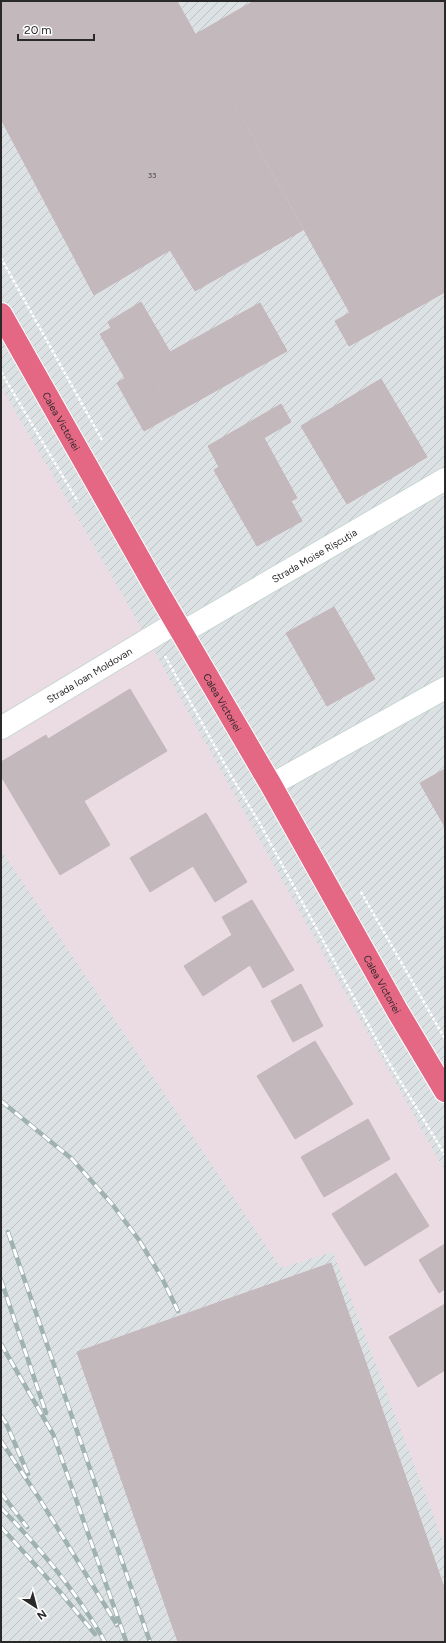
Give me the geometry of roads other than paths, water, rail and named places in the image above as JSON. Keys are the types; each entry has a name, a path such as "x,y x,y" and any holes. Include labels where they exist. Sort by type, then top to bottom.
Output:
{"main road":[{"name":"Calea Victoriei","path":"1,314 157,590 271,785 398,1012 445,1091"}],"street":[{"name":"Strada Moise Rișcuția","path":"180,627 445,479"},
{"name":"Strada Ioan Moldovan","path":"1,728 154,636 180,627"},
{"path":"271,785 445,688"}],"railway":[{"path":"1,1101 72,1159 112,1204 139,1240 162,1278 178,1311"},
{"path":"8,1232 150,1642"},
{"path":"1,1280 46,1413"},
{"path":"1,1344 53,1434 126,1641"},
{"path":"1,1416 6,1423 28,1474"},
{"path":"1,1441 39,1498 117,1625"},
{"path":"1,1493 27,1527"},
{"path":"1,1508 58,1572 83,1606 105,1642"},
{"path":"1,1527 60,1592 95,1634"}]}
